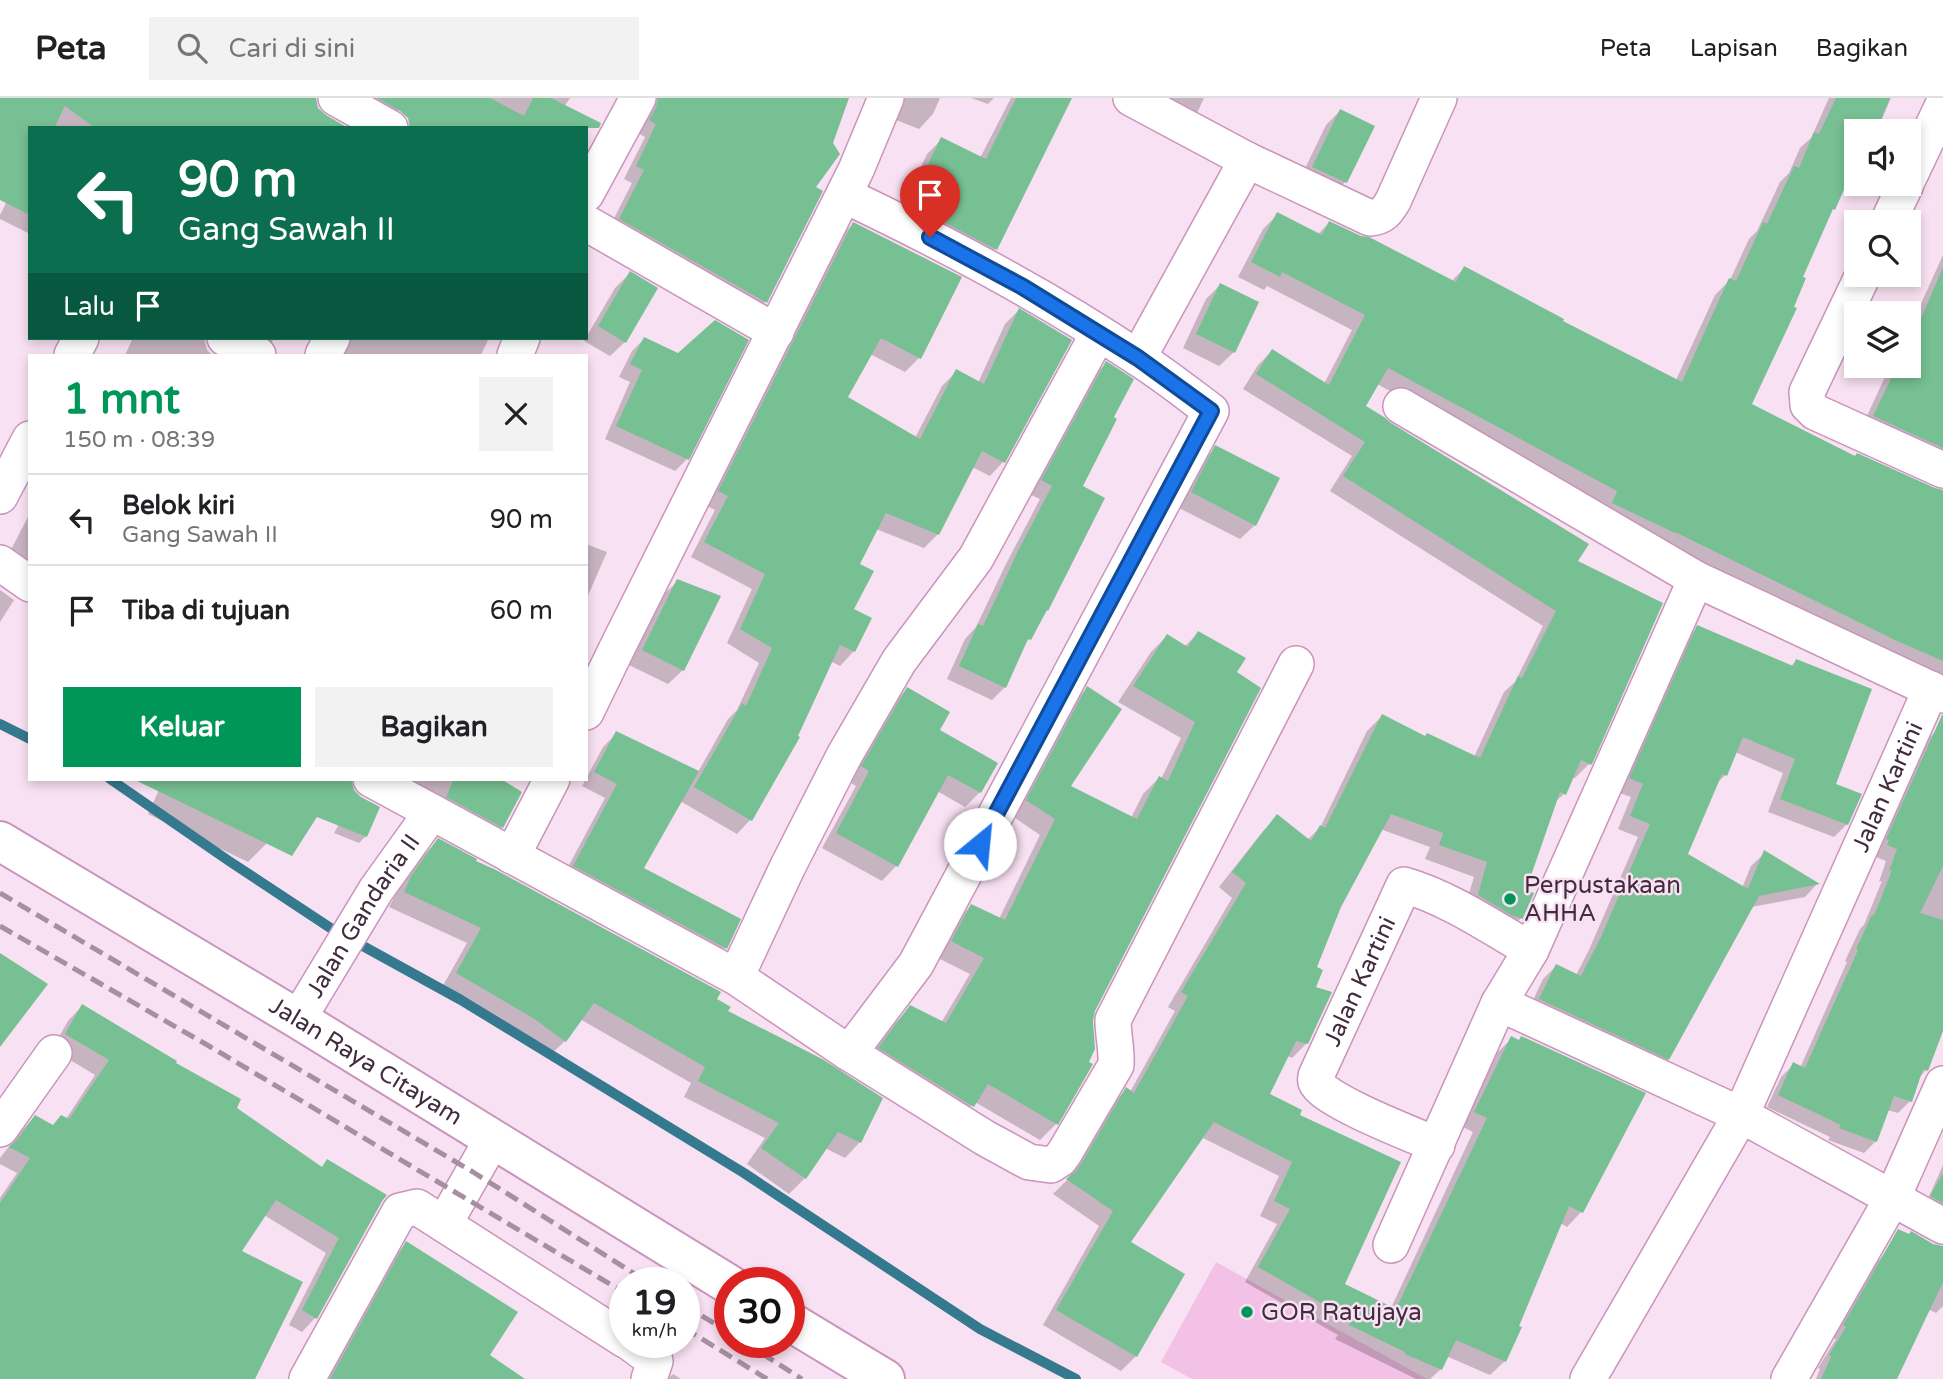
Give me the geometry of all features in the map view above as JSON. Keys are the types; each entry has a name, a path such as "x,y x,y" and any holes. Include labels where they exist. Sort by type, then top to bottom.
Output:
{"main road":[{"name":"Jalan Raya Citayam","path":"0,841 298,1019 714,1275"},
{"path":"805,1331 885,1379"}],"street":[{"path":"336,98 386,126"},
{"path":"588,190 638,98"},
{"path":"588,708 844,195 886,98"},
{"path":"1131,98 1247,160 1370,218 1386,213 1393,201 1439,98"},
{"path":"1921,152 1943,106"},
{"path":"1138,358 1247,160"},
{"path":"844,195 907,224 1023,287 1138,358 1211,411 916,964 849,1052"},
{"path":"588,224 776,332"},
{"path":"1857,287 1807,393 1808,405 1815,412 1943,470"},
{"path":"736,977 844,756 899,661 976,558 1098,334"},
{"path":"229,340 256,354"},
{"name":"Jalan Kartini","path":"1401,406 1696,579 1937,692 1741,1115 1588,1379"},
{"path":"0,496 28,443"},
{"path":"0,563 28,583"},
{"path":"1391,1245 1499,1003 1531,950 1696,579"},
{"path":"375,781 736,977 985,1138 1029,1162 1051,1165 1060,1159 1116,1065 1113,1020 1296,664"},
{"path":"512,856 551,781"},
{"name":"Jalan Gandaria II","path":"298,1019 376,890 432,812"},
{"name":"Jalan Kartini","path":"1437,1145 1345,1104 1316,1082 1316,1076 1404,885 1444,901 1531,950"},
{"path":"1499,1003 1741,1115 1943,1226"},
{"path":"0,1129 54,1053"},
{"path":"1789,1379 1892,1199 1943,1084"},
{"path":"444,1224 492,1140"},
{"path":"307,1379 400,1210 417,1206 609,1329"},
{"path":"649,1379 655,1361 651,1358"}],"shaded area":[{"name":"GOR Ratujaya","path":"1216,1262 1427,1379 1192,1379 1161,1362"}],"building":[{"path":"0,98 316,98 318,108 345,126 92,126 65,106 55,126 28,126 28,214 0,200"},
{"path":"377,98 490,98 524,116 533,98 551,98 601,123 599,128 410,126 408,118"},
{"path":"658,98 849,98 833,143 840,154 816,187 823,191 767,303 619,219 644,170 636,166 656,124 649,120"},
{"path":"1016,98 1072,98 997,250 909,204 941,137 986,159"},
{"path":"1836,98 1890,98 1881,119 1844,119 1844,189 1803,277 1806,278 1794,307 1797,308 1752,404 1855,456 1857,453 1943,490 1943,661 1612,503 1617,491 1388,368 1366,406 1589,544 1578,561 1663,603 1593,762 1591,765 1581,760 1566,795 1560,792 1526,890 1534,893 1523,919 1478,895 1487,862 1439,845 1443,833 1391,814 1341,907 1317,967 1323,970 1316,987 1332,992 1308,1044 1296,1041 1270,1094 1302,1110 1300,1115 1401,1162 1345,1284 1396,1309 1487,1118 1474,1112 1511,1036 1519,1040 1521,1036 1646,1093 1583,1213 1569,1206 1506,1362 1456,1340 1442,1370 1349,1325 1351,1320 1258,1267 1290,1209 1274,1201 1292,1162 1214,1122 1131,1242 1185,1274 1137,1357 1056,1310 1113,1211 1066,1179 1081,1164 1126,1087 1134,1093 1188,996 1181,992 1246,883 1232,872 1277,814 1311,841 1320,825 1325,828 1382,714 1425,736 1427,733 1480,758 1518,676 1522,678 1556,611 1343,476 1365,442 1256,374 1272,349 1329,385 1365,315 1282,272 1280,277 1251,262 1277,212 1322,235 1329,221 1369,237 1456,282 1464,266 1682,382 1729,278 1736,281 1763,222 1767,224 1794,166 1799,168 1814,132 1819,134"},
{"path":"1340,109 1375,126 1347,183 1312,167"},
{"path":"853,222 962,277 921,359 881,338 848,397 920,439 956,369 984,384 1019,308 1072,340 1005,463 982,451 939,535 886,513 860,564 874,571 854,609 872,618 855,652 840,645 798,736 800,737 752,821 694,787 742,703 746,706 772,648 740,629 765,574 704,542 728,496 718,491"},
{"path":"1943,267 1943,448 1873,416 1891,378 1921,378 1921,319"},
{"path":"630,271 658,288 626,343 598,326"},
{"path":"1220,283 1259,302 1235,353 1196,334"},
{"path":"715,320 749,340 689,460 616,426 642,370 630,364 644,337 678,353"},
{"path":"1106,361 1134,379 1083,486 1105,498 1048,611 1031,640 1028,639 1006,688 959,666 978,624 983,626 1052,486 1041,480"},
{"path":"1215,445 1280,478 1256,526 1191,492"},
{"path":"677,579 721,596 684,671 642,650"},
{"path":"1697,625 1793,666 1796,659 1872,689 1836,784 1862,794 1848,825 1780,799 1795,759 1743,737 1727,776 1722,774 1688,854 1748,889 1764,850 1820,884 1759,896 1669,1060 1539,999 1556,964 1581,976 1650,824 1630,816 1643,784 1629,778"},
{"path":"1198,631 1246,658 1237,672 1261,688 1095,1011 1095,1049 1089,1062 1093,1064 1058,1125 988,1084 974,1107 878,1048 910,1005 946,1023 984,958 951,941 971,904 1005,920 1055,819 1026,800 1087,686 1122,709 1071,786 1137,819 1159,776 1168,781 1195,722 1133,686 1167,634 1188,647"},
{"path":"907,687 950,712 940,730 998,763 981,793 948,775 898,867 836,833 869,771 861,766"},
{"path":"1942,715 1943,866 1920,913 1943,920 1943,1031 1928,1071 1923,1069 1912,1102 1894,1096 1877,1142 1839,1128 1841,1125 1778,1095 1793,1062 1805,1068 1858,950 1856,949 1872,915 1874,916 1897,849 1887,845 1889,840 1886,839"},
{"path":"616,731 699,771 644,868 741,919 727,949 573,866 617,784 594,772"},
{"path":"137,781 352,781 354,790 361,797 380,807 367,837 317,817 292,856"},
{"path":"453,781 504,781 522,792 503,828 446,797"},
{"path":"438,838 721,992 717,999 731,1007 728,1011 824,1060 883,1098 861,1143 838,1132 806,1179 761,1148 779,1123 698,1081 705,1067 594,1003 566,1042 533,1018 456,973 481,928 404,892 411,876"},
{"path":"0,953 48,984 0,1047"},
{"path":"82,1004 177,1061 176,1063 241,1099 237,1108 322,1167 327,1159 387,1195 317,1319 302,1310 339,1238 276,1200 242,1251 303,1282 255,1379 0,1379 0,1203 30,1158 9,1147 35,1115 53,1125 61,1115 69,1119 109,1060 65,1034"},
{"path":"1943,1173 1943,1203 1930,1196"},
{"path":"1898,1229 1909,1234 1911,1231 1933,1244 1943,1246 1943,1282 1897,1379 1821,1379 1831,1357 1829,1355 1846,1327 1843,1325"},
{"path":"406,1241 518,1312 490,1355 525,1379 330,1379"}],"waterway":[{"path":"0,724 28,738"},
{"path":"113,781 332,929 461,1000 744,1173 980,1329 1076,1379"}],"railway":[{"path":"0,893 473,1172 624,1267"},
{"path":"0,926 209,1046 609,1284"},
{"path":"700,1315 714,1323"},
{"path":"700,1338 767,1379"},
{"path":"769,1358 802,1379"}],"place":[{"name":"Perpustakaan AHHA","path":"1510,899"},
{"name":"GOR Ratujaya","path":"1247,1312"}],"route":[{"path":"930,237 1023,287 1138,358 1211,411 980,844"}]}
